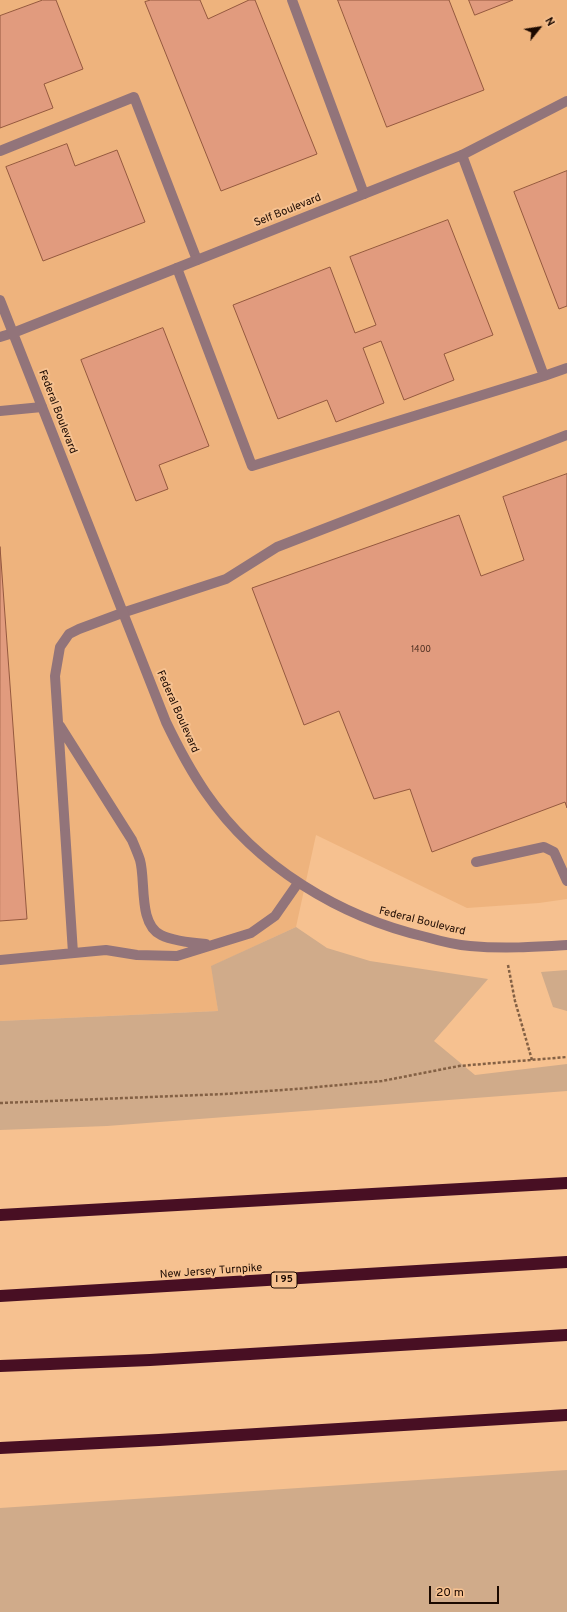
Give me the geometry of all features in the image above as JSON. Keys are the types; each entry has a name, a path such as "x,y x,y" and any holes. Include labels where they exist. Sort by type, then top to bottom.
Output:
{"highway":[{"path":"0,1215 567,1183"},
{"name":"New Jersey Turnpike","path":"0,1296 567,1262"},
{"path":"0,1366 158,1360 567,1335"},
{"path":"0,1448 567,1415"}],"street":[{"path":"292,0 364,194"},
{"path":"0,151 134,97 197,260"},
{"name":"Self Boulevard","path":"0,337 462,155 567,101"},
{"path":"462,155 544,376"},
{"path":"177,268 252,466 567,368"},
{"name":"Federal Boulevard","path":"0,300 166,722 186,762 206,794 222,814 238,832 262,854 298,882 327,900 370,921 409,934 469,946 505,948 567,945"},
{"path":"0,411 42,407"},
{"path":"73,953 55,676 60,647 69,634 122,613 226,579 277,547 567,435"},
{"path":"58,724 132,840 140,861 146,915 150,926 160,935 191,943 212,944"},
{"path":"476,862 544,847 554,852 567,882"},
{"path":"0,960 106,950 137,955 177,956 251,933 275,916 298,882"}],"path":[{"path":"505,948 515,1001 532,1060"},
{"path":"0,1103 225,1094 282,1090 382,1081 459,1066 567,1057"}],"shaded area":[{"path":"0,0 567,0 567,899 539,903 467,908 316,835 296,927 212,966 218,1011 0,1021"},
{"path":"296,927 327,948 370,961 488,979 434,1041 475,1075 567,1064 567,1091 107,1126 0,1130 0,1021 218,1011 211,966"},
{"path":"567,970 567,1011 553,1007 541,972"},
{"path":"567,1470 567,1612 0,1612 0,1508"}],"building":[{"path":"43,0 56,0 83,69 44,84 53,108 0,128 0,16"},
{"path":"151,0 200,0 208,19 249,0 255,0 317,154 221,191 145,2"},
{"path":"338,0 449,0 484,90 387,127"},
{"path":"469,0 513,0 475,15"},
{"path":"67,144 75,166 117,150 145,222 43,261 6,167"},
{"path":"567,171 567,306 559,309 514,192"},
{"path":"448,220 493,335 444,354 454,380 404,400 381,341 363,348 384,403 336,422 327,400 278,419 233,305 330,267 355,333 376,325 350,257"},
{"path":"163,328 209,446 159,465 168,489 136,501 81,360"},
{"path":"567,474 567,808 565,802 432,852 410,789 374,799 339,711 304,725 252,588 459,515 481,576 524,560 503,497"},
{"path":"0,547 27,919 0,921"}]}
